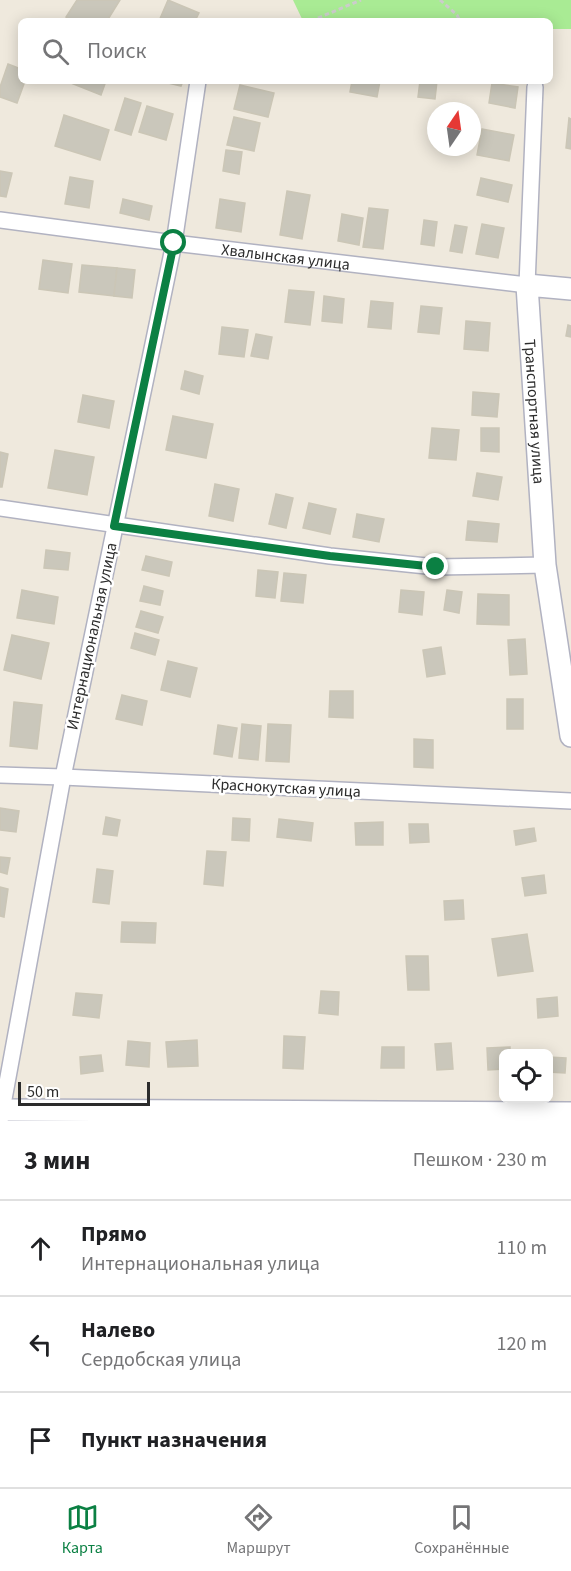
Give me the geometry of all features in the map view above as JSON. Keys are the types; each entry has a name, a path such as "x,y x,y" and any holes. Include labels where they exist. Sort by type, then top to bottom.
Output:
{"street":[{"name":"Интернациональная улица","path":"1,1114 63,777 174,243 198,84"},
{"name":"Транспортная улица","path":"535,87 527,285 545,565 571,736"},
{"name":"Хвалынская улица","path":"0,220 571,290"},
{"path":"0,508 330,556 436,567 545,565"},
{"name":"Краснокутская улица","path":"0,775 571,801"},
{"path":"1,1114 571,1113"}],"path":[{"path":"318,18 361,0"},
{"path":"440,0 458,18"}],"green space":[{"path":"293,0 571,0 571,29 553,29 553,18 302,18"}],"building":[{"path":"77,0 120,0 109,18 66,17"},
{"path":"168,0 199,13 196,18 160,18"},
{"path":"8,64 18,68 18,84 24,84 17,103 0,97 0,87"},
{"path":"74,84 105,84 101,95"},
{"path":"351,84 379,84 377,97 350,92"},
{"path":"420,84 437,84 435,99 418,97"},
{"path":"492,84 518,87 515,108 489,103"},
{"path":"240,85 274,93 268,117 234,109"},
{"path":"125,98 141,103 131,135 115,130"},
{"path":"147,106 173,114 166,140 139,132"},
{"path":"64,115 109,130 100,160 55,146"},
{"path":"234,117 260,123 254,151 227,145"},
{"path":"569,118 571,119 571,149 566,148"},
{"path":"482,129 514,135 509,161 481,156"},
{"path":"226,150 242,152 239,174 223,171"},
{"path":"0,171 12,173 6,197 0,196"},
{"path":"70,177 93,181 89,208 65,204"},
{"path":"481,178 512,185 508,202 477,195"},
{"path":"287,191 310,195 302,239 280,235"},
{"path":"123,199 152,206 149,220 120,213"},
{"path":"220,199 245,203 241,232 216,228"},
{"path":"369,208 388,210 383,249 363,247"},
{"path":"342,214 363,218 359,245 338,241"},
{"path":"424,220 437,222 434,246 421,244"},
{"path":"482,224 504,228 498,258 476,254"},
{"path":"455,225 467,227 462,253 450,251"},
{"path":"43,260 72,264 68,293 39,289"},
{"path":"82,265 117,268 114,296 79,292"},
{"path":"117,268 135,270 132,298 114,296"},
{"path":"289,290 314,292 310,325 285,322"},
{"path":"324,296 344,299 342,323 322,321"},
{"path":"371,301 393,303 391,329 368,327"},
{"path":"421,306 442,308 439,334 418,332"},
{"path":"466,321 490,323 488,351 464,349"},
{"path":"568,325 571,326 571,337 566,336"},
{"path":"222,327 248,330 244,357 219,354"},
{"path":"256,334 272,337 268,359 251,356"},
{"path":"185,371 203,376 199,394 181,389"},
{"path":"473,392 499,394 497,417 472,415"},
{"path":"83,395 114,401 109,428 78,422"},
{"path":"173,416 213,424 206,458 166,450"},
{"path":"432,428 459,430 456,460 429,458"},
{"path":"481,428 499,428 499,452 481,451"},
{"path":"55,450 94,457 87,495 48,488"},
{"path":"0,452 8,454 2,487 0,487"},
{"path":"477,473 502,477 498,500 473,496"},
{"path":"215,484 239,489 233,521 209,516"},
{"path":"276,494 293,498 286,528 269,524"},
{"path":"309,503 336,509 330,534 303,528"},
{"path":"357,514 384,519 379,542 353,537"},
{"path":"468,521 499,524 497,542 466,540"},
{"path":"46,550 70,553 68,570 44,568"},
{"path":"146,556 172,562 169,576 142,570"},
{"path":"258,570 278,572 275,598 256,596"},
{"path":"284,573 306,575 303,603 281,601"},
{"path":"144,586 163,591 160,605 140,601"},
{"path":"22,590 58,597 54,624 17,618"},
{"path":"401,590 424,592 422,615 399,612"},
{"path":"447,590 462,592 459,613 444,610"},
{"path":"478,594 509,595 509,625 477,624"},
{"path":"141,611 163,617 158,633 136,627"},
{"path":"135,633 159,640 155,655 131,648"},
{"path":"12,635 49,643 41,679 4,670"},
{"path":"525,639 527,674 510,675 508,640"},
{"path":"441,647 445,674 427,677 423,650"},
{"path":"168,661 197,668 190,697 161,690"},
{"path":"330,691 353,691 353,718 329,717"},
{"path":"122,695 147,701 142,725 116,719"},
{"path":"507,699 523,699 523,729 507,729"},
{"path":"14,702 42,705 37,749 10,746"},
{"path":"242,724 261,726 258,760 239,758"},
{"path":"268,724 291,725 289,762 266,761"},
{"path":"218,725 237,728 232,757 214,754"},
{"path":"414,739 433,740 433,768 414,767"},
{"path":"0,808 19,811 16,832 0,830"},
{"path":"106,817 120,820 117,836 103,834"},
{"path":"233,818 250,819 249,841 232,840"},
{"path":"279,819 313,823 311,841 277,837"},
{"path":"383,822 383,845 356,845 355,823"},
{"path":"409,824 428,824 429,842 410,843"},
{"path":"534,828 536,841 516,845 514,831"},
{"path":"207,851 226,852 223,886 204,884"},
{"path":"0,857 10,858 7,874 0,872"},
{"path":"97,869 113,871 109,904 93,902"},
{"path":"544,875 546,893 525,896 522,878"},
{"path":"0,887 8,889 4,917 0,916"},
{"path":"463,900 464,919 445,920 444,901"},
{"path":"122,922 156,923 155,943 121,942"},
{"path":"527,934 533,971 498,976 492,939"},
{"path":"406,956 428,956 429,990 408,990"},
{"path":"321,991 339,992 338,1015 319,1013"},
{"path":"76,993 102,995 99,1018 73,1015"},
{"path":"557,997 558,1016 538,1018 537,999"},
{"path":"284,1036 305,1037 303,1069 283,1068"},
{"path":"197,1040 198,1066 168,1067 166,1042"},
{"path":"128,1041 150,1043 149,1067 126,1065"},
{"path":"451,1043 453,1069 437,1070 435,1044"},
{"path":"382,1047 404,1047 404,1068 381,1068"},
{"path":"510,1047 510,1049 499,1049 499,1069 488,1070 487,1048"},
{"path":"101,1055 103,1071 81,1074 80,1057"},
{"path":"553,1057 566,1058 565,1073 553,1072"}],"route":[{"path":"174,243 114,526 330,556 436,567"}]}
